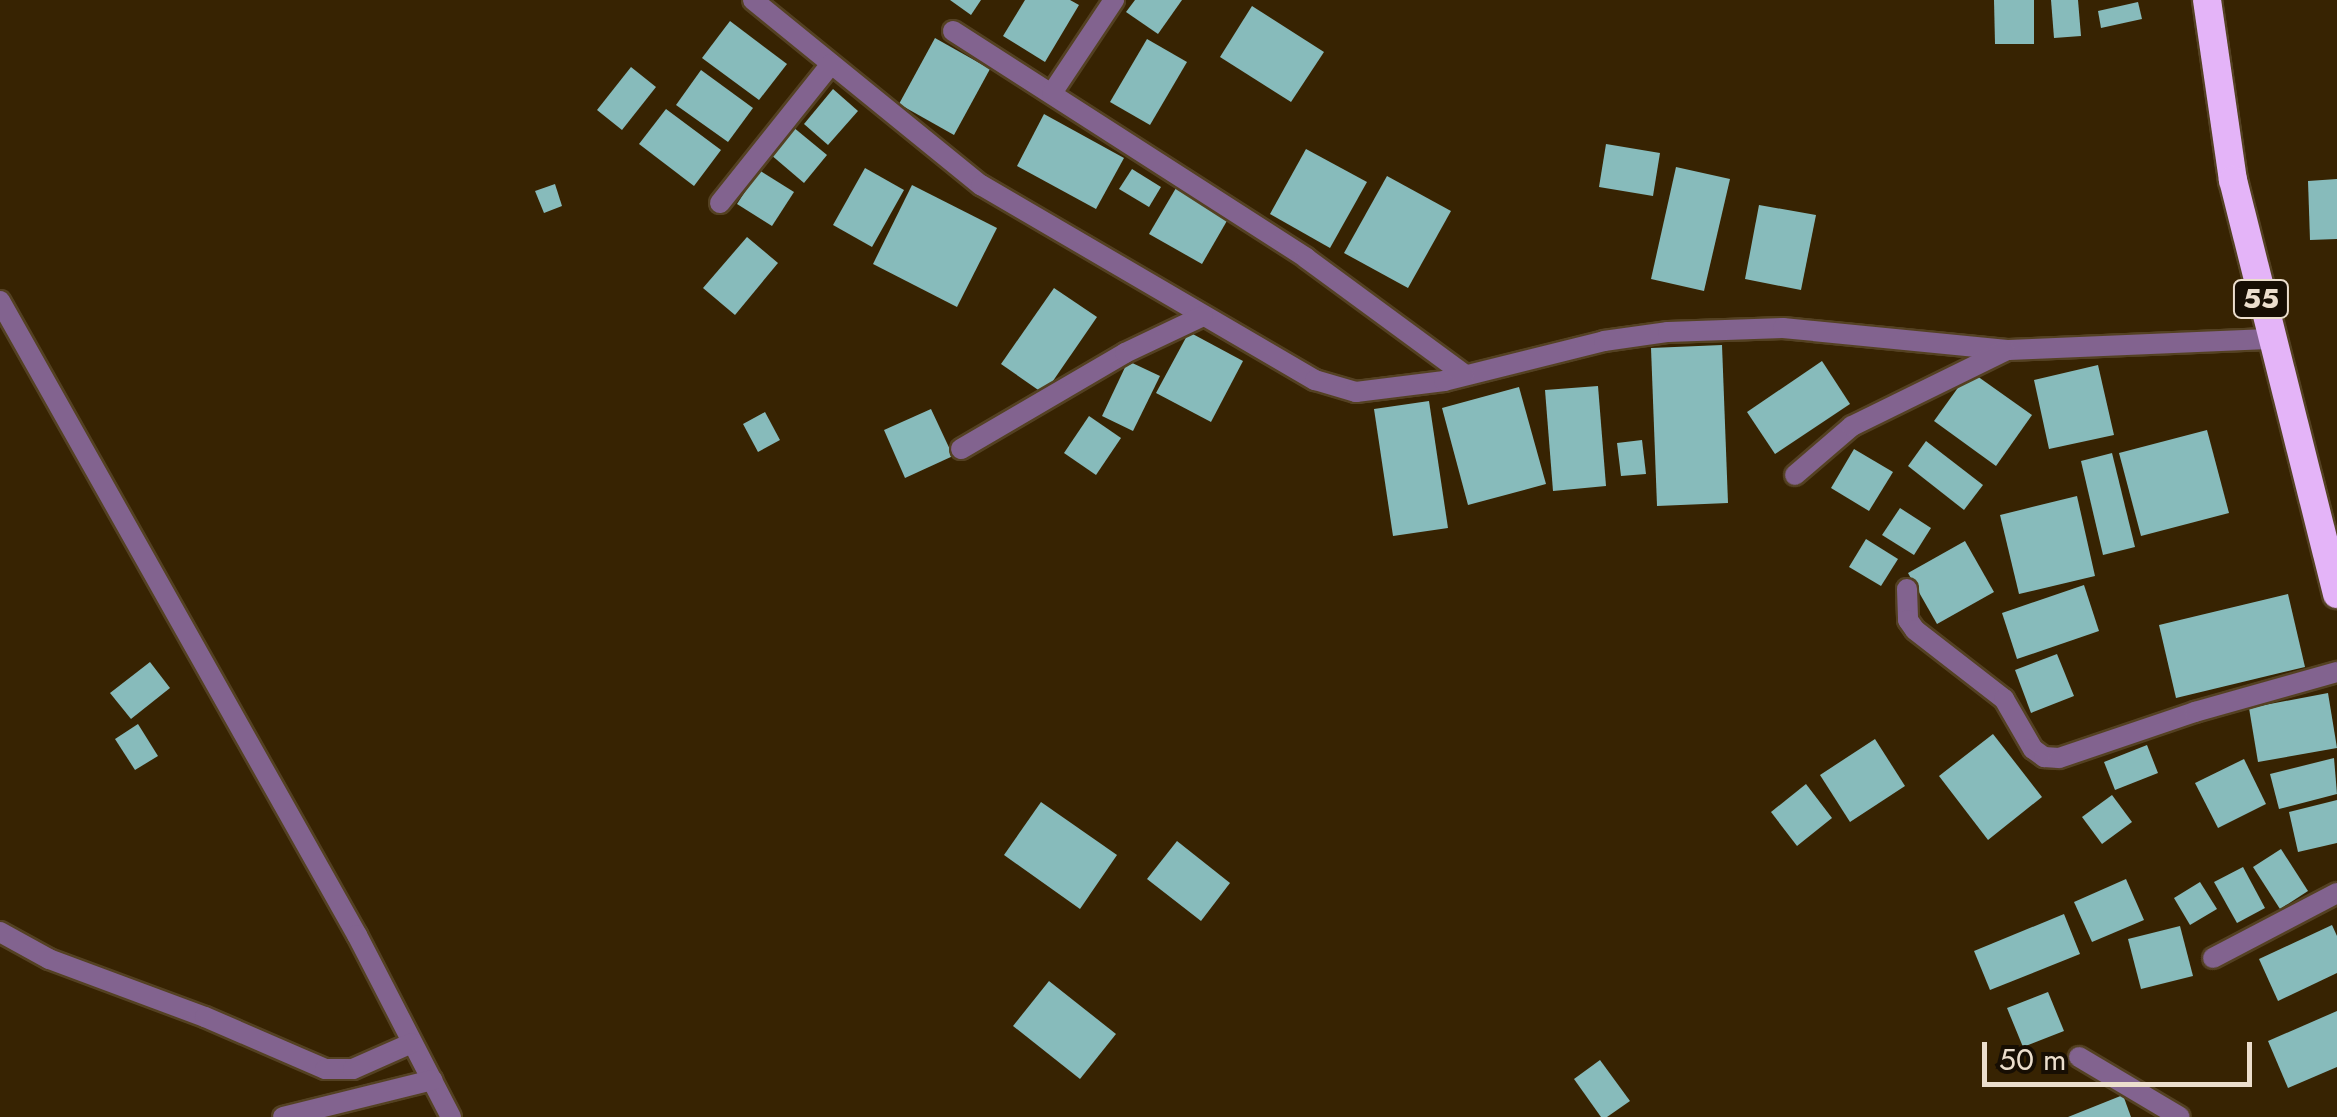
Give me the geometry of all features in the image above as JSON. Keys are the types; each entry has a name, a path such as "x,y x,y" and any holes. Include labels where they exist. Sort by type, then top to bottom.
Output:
{"highway":[{"name":"55","path":"2206,0 2232,180 2337,594"}],"street":[{"path":"753,0 981,185 1315,380 1356,392 1464,374 1604,341 1668,332 1783,328 2006,350 2270,339"},
{"path":"1052,93 1114,0"},
{"path":"953,31 1306,258 1464,374"},
{"path":"720,203 831,64"},
{"path":"0,302 357,934 451,1117"},
{"path":"961,449 1125,353 1204,316"},
{"path":"1795,474 1852,426 2006,350"},
{"path":"1907,589 1908,620 1916,630 2004,699 2033,749 2044,757 2060,758 2195,712 2337,672"},
{"path":"2213,958 2337,893"},
{"path":"0,932 49,959 205,1017 325,1069 354,1068 412,1043"},
{"path":"2079,1057 2180,1117"},
{"path":"283,1117 432,1080"}],"building":[{"path":"950,0 981,0 971,15"},
{"path":"1025,0 1070,0 1079,5 1045,62 1003,36"},
{"path":"1135,0 1182,0 1158,34 1126,12"},
{"path":"1994,0 2034,0 2034,44 1995,44"},
{"path":"2051,0 2078,0 2081,36 2054,38"},
{"path":"2138,2 2142,19 2101,28 2098,11"},
{"path":"1252,6 1324,52 1291,102 1220,57"},
{"path":"730,21 787,64 759,100 702,58"},
{"path":"935,38 990,69 954,135 899,104"},
{"path":"1147,39 1187,62 1150,125 1110,102"},
{"path":"631,67 656,87 622,130 597,110"},
{"path":"701,70 753,108 728,142 676,105"},
{"path":"833,89 858,111 828,145 804,124"},
{"path":"666,109 721,150 694,186 639,144"},
{"path":"1044,114 1124,158 1096,209 1017,166"},
{"path":"793,127 827,155 804,183 770,154"},
{"path":"1606,144 1660,153 1653,196 1599,187"},
{"path":"1306,149 1367,182 1330,248 1270,214"},
{"path":"1676,167 1730,179 1704,291 1651,279"},
{"path":"865,168 904,190 872,247 833,225"},
{"path":"1132,169 1161,187 1149,207 1119,189"},
{"path":"759,170 794,192 772,226 737,204"},
{"path":"1387,176 1451,211 1408,288 1344,253"},
{"path":"2337,179 2337,239 2310,240 2308,181"},
{"path":"555,184 562,206 544,213 535,191"},
{"path":"912,185 997,228 957,307 873,264"},
{"path":"1176,188 1228,219 1202,264 1149,234"},
{"path":"1759,205 1816,215 1801,290 1745,279"},
{"path":"747,237 778,263 735,315 703,288"},
{"path":"1054,288 1097,317 1044,394 1001,364"},
{"path":"1189,332 1243,361 1211,422 1156,393"},
{"path":"1722,345 1728,503 1657,506 1651,348"},
{"path":"1128,361 1160,376 1133,431 1102,416"},
{"path":"1822,361 1850,404 1775,454 1747,412"},
{"path":"2098,365 2114,435 2049,449 2034,380"},
{"path":"1970,371 2032,415 1996,466 1934,421"},
{"path":"1598,386 1606,486 1553,491 1545,390"},
{"path":"1519,387 1546,484 1468,505 1442,408"},
{"path":"1429,401 1448,528 1393,536 1374,409"},
{"path":"931,409 953,456 905,478 884,430"},
{"path":"765,412 780,440 758,452 743,424"},
{"path":"1089,416 1121,438 1096,475 1064,453"},
{"path":"2207,430 2229,513 2141,536 2119,453"},
{"path":"1642,440 1646,474 1621,476 1617,443"},
{"path":"1926,441 1983,485 1964,510 1908,466"},
{"path":"1854,449 1893,472 1869,511 1831,488"},
{"path":"2112,453 2135,547 2103,555 2081,461"},
{"path":"2077,496 2095,576 2019,594 2000,515"},
{"path":"1900,508 1931,528 1914,555 1882,535"},
{"path":"1866,539 1898,559 1881,586 1849,567"},
{"path":"1965,541 1994,592 1937,624 1908,573"},
{"path":"2084,585 2099,631 2017,659 2002,613"},
{"path":"2288,594 2305,667 2176,698 2159,625"},
{"path":"2057,654 2074,696 2031,713 2015,670"},
{"path":"150,662 170,688 131,719 110,693"},
{"path":"2328,693 2337,748 2258,762 2249,708"},
{"path":"138,724 158,756 135,770 115,739"},
{"path":"1993,734 2042,797 1988,840 1939,776"},
{"path":"1875,739 1905,786 1850,822 1820,775"},
{"path":"2147,745 2158,773 2115,790 2104,762"},
{"path":"2334,758 2337,794 2279,809 2270,774"},
{"path":"2244,759 2266,804 2218,828 2195,783"},
{"path":"1806,784 1832,818 1797,846 1771,812"},
{"path":"2112,795 2132,822 2102,844 2082,817"},
{"path":"2337,800 2337,843 2298,852 2289,812"},
{"path":"1041,802 1117,855 1080,909 1004,855"},
{"path":"1177,841 1230,883 1201,921 1147,879"},
{"path":"2281,849 2308,891 2280,909 2253,867"},
{"path":"2243,867 2265,908 2237,923 2214,882"},
{"path":"2126,879 2144,920 2092,942 2074,902"},
{"path":"2200,882 2217,909 2190,925 2174,898"},
{"path":"2064,914 2080,954 1990,990 1974,951"},
{"path":"2332,925 2337,936 2337,973 2278,1001 2259,959"},
{"path":"2180,926 2193,976 2141,989 2128,939"},
{"path":"1049,981 1116,1034 1080,1079 1013,1026"},
{"path":"2048,992 2064,1031 2023,1047 2007,1008"},
{"path":"2337,1011 2337,1067 2288,1088 2268,1041"},
{"path":"1600,1060 1630,1101 1607,1117 1601,1117 1574,1079"},
{"path":"2123,1095 2131,1117 2068,1117"}]}
